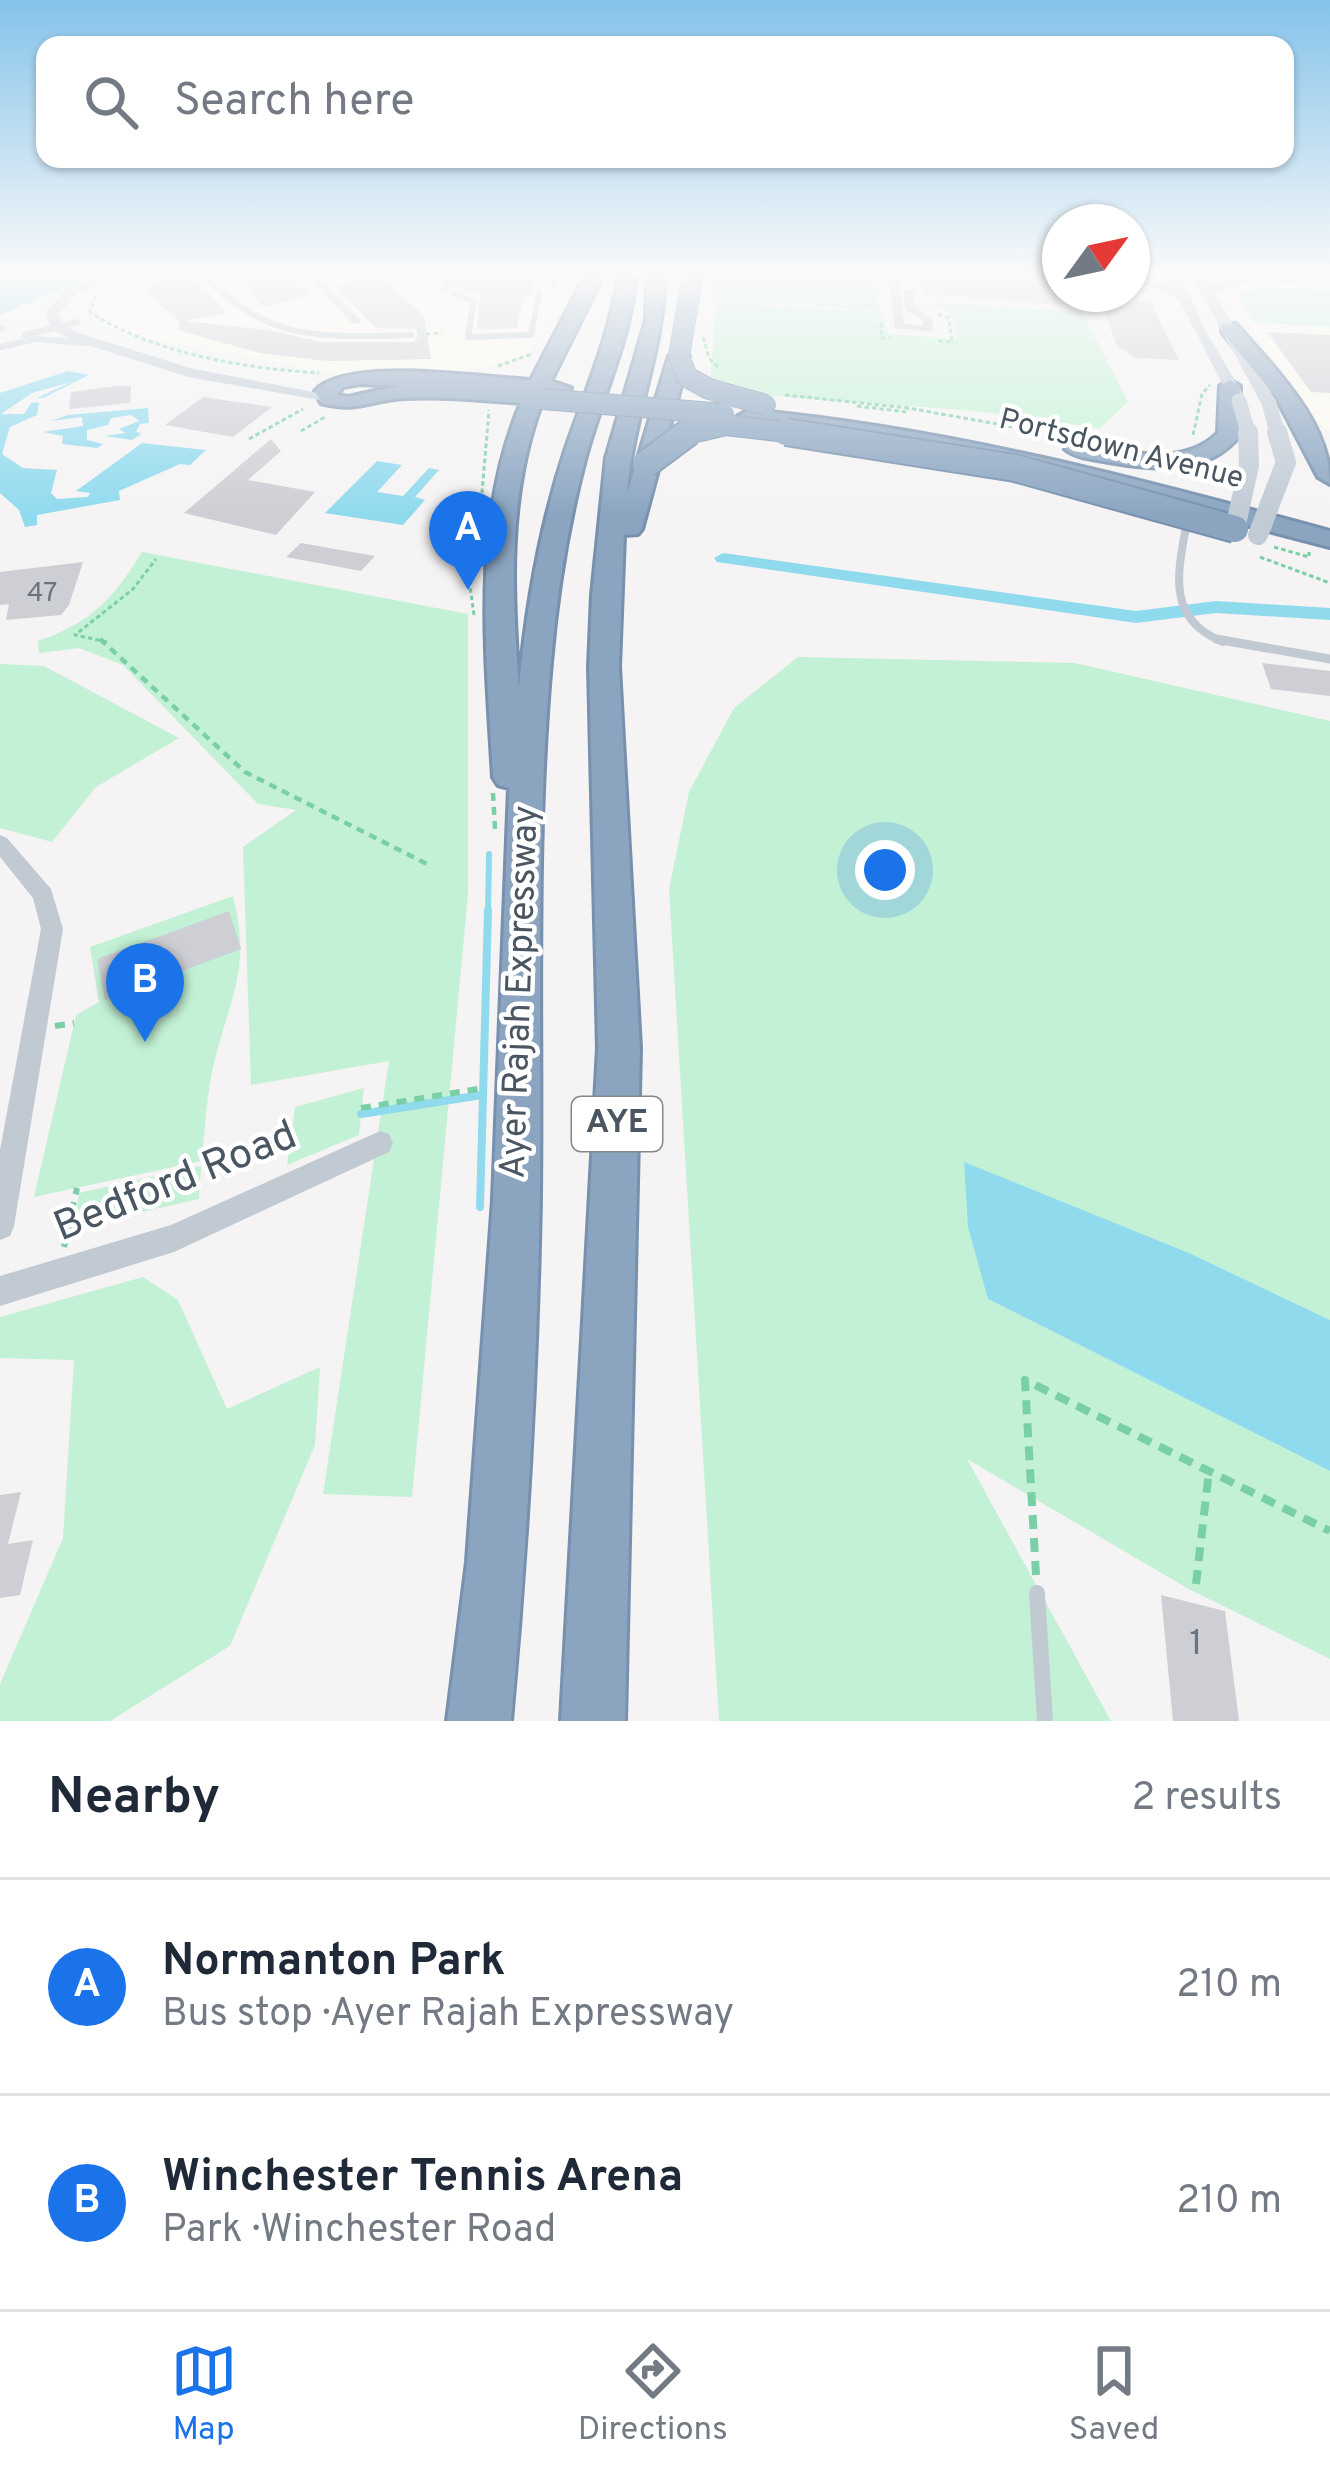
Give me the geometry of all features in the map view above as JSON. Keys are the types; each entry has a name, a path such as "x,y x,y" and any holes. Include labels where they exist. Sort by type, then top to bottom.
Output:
{"highway":[{"path":"474,395 551,354"},
{"path":"504,806 509,777 503,620 507,483 520,434 555,354"},
{"name":"Ayer Rajah Expressway","path":"479,1721 496,1562 515,1200 504,806 575,456 610,354"},
{"name":"AYE","path":"593,1721 619,1048 604,667 606,595 618,458 646,354"},
{"path":"1251,354 1285,394 1330,477"},
{"path":"606,595 679,356"},
{"path":"679,356 687,377 710,389 765,403"},
{"path":"1013,442 1164,460 1196,456 1222,446 1229,435 1226,387"},
{"path":"331,388 349,404 385,388 474,395 500,406 520,434"},
{"name":"Portsdown Avenue","path":"474,395 541,393 664,403 765,403 1013,442 1149,472 1330,521"},
{"path":"646,464 692,429 765,403"},
{"name":"Portsdown Avenue","path":"878,423 1166,495 1237,524 1330,539"},
{"path":"692,429 720,425 868,440 983,459 1237,524 1330,556"}],"street":[{"path":"131,354 188,372 331,388"},
{"path":"163,354 331,388"},
{"path":"1211,354 1250,425 1253,456 1237,524"},
{"path":"1237,524 1286,462 1269,403 1243,354"},
{"path":"0,843 43,895 52,929 0,1226"},
{"name":"Bedford Road","path":"0,1291 174,1238 380,1143"}],"lane":[{"path":"1166,495 1189,510 1237,524"},
{"path":"1189,510 1176,570 1178,604 1188,625 1211,638 1330,659"},
{"path":"1037,1593 1045,1721"}],"path":[{"path":"708,354 728,377"},
{"path":"1193,435 1226,387"},
{"path":"474,395 492,417 476,535 467,545 468,600 477,621"},
{"path":"765,403 908,408 1074,437"},
{"path":"249,440 303,409"},
{"path":"302,431 343,412"},
{"path":"156,559 133,589 75,635 104,640 244,772 428,864"},
{"path":"1280,568 1330,583"},
{"path":"362,1108 478,1089"},
{"path":"58,1276 77,1188"},
{"path":"1037,1593 1025,1380 1330,1531"},
{"path":"1196,1584 1209,1471"}],"shaded area":[{"path":"234,354 529,354 525,361 434,374 337,374"},
{"path":"1270,354 1330,354 1330,430 1324,430"}],"green space":[{"path":"712,354 1104,354 1128,402 1100,428 976,411 733,393 710,385"},
{"path":"142,552 468,614 468,894 412,1497 323,1494 389,1061 251,1085 243,847 296,810 258,804 123,665 79,648 39,653 38,641 73,626 99,607"},
{"path":"798,657 1075,663 1330,721 1330,1320 1189,1253 964,1163 988,1299 1330,1471 1330,1659 1187,1588 967,1459 1111,1721 719,1721 669,889 689,792 734,708"},
{"path":"0,664 44,666 179,738 96,787 52,842 0,828"},
{"path":"233,896 240,962 212,1072 201,1161 34,1197 76,1015 99,1002 90,947"},
{"path":"364,1088 359,1135 287,1165 295,1107"},
{"path":"201,1166 199,1199 75,1227 79,1193"},
{"path":"143,1277 178,1300 227,1409 320,1367 315,1445 230,1646 110,1721 0,1721 0,1684 63,1538 74,1360 0,1358 0,1317"}],"water":[{"path":"68,371 89,375 43,398 37,398 71,382 32,393 1,414 24,414 31,403 39,402 37,415 10,427 2,454 23,468 57,470 51,493 57,499 88,497 90,493 76,491 142,443 206,450 190,465 180,464 119,491 120,500 37,515 37,525 25,527 19,510 0,493 0,393"},
{"path":"148,408 149,423 140,424 136,431 141,434 132,440 105,436 126,433 119,429 139,421 131,415 111,418 108,425 87,430 87,440 103,444 97,448 62,444 63,436 43,432 83,426 82,417 51,421 68,415"},
{"path":"377,461 402,465 377,492 403,496 429,468 439,470 415,497 425,500 403,525 325,513"},
{"path":"964,1162 1189,1253 1330,1320 1330,1471 988,1299 968,1227"}],"building":[{"path":"271,354 430,354 431,359 327,361"},
{"path":"1130,354 1176,354 1179,360 1136,358"},
{"path":"1283,354 1330,354 1330,393 1311,392"},
{"path":"131,386 130,403 69,409 71,392"},
{"path":"203,397 272,407 233,437 165,425"},
{"path":"271,439 281,451 248,480 315,492 276,535 184,513"},
{"path":"301,543 375,556 361,571 286,557"},
{"path":"83,562 61,615 6,620 9,604 0,605 0,572"},
{"path":"1262,663 1330,671 1330,696 1271,689"},
{"path":"229,911 241,949 105,1000 97,959"},
{"path":"21,1492 8,1544 33,1540 20,1595 0,1598 0,1495"},
{"path":"1161,1595 1225,1611 1239,1721 1173,1721"}],"waterway":[{"path":"723,558 1136,617 1216,607 1330,614"},
{"path":"488,913 489,854"},
{"path":"480,1207 488,910"},
{"path":"361,1114 482,1095"}],"place":[{"name":"Normanton Park","path":"468,590"},
{"name":"Winchester Tennis Arena","path":"145,1042"}]}
